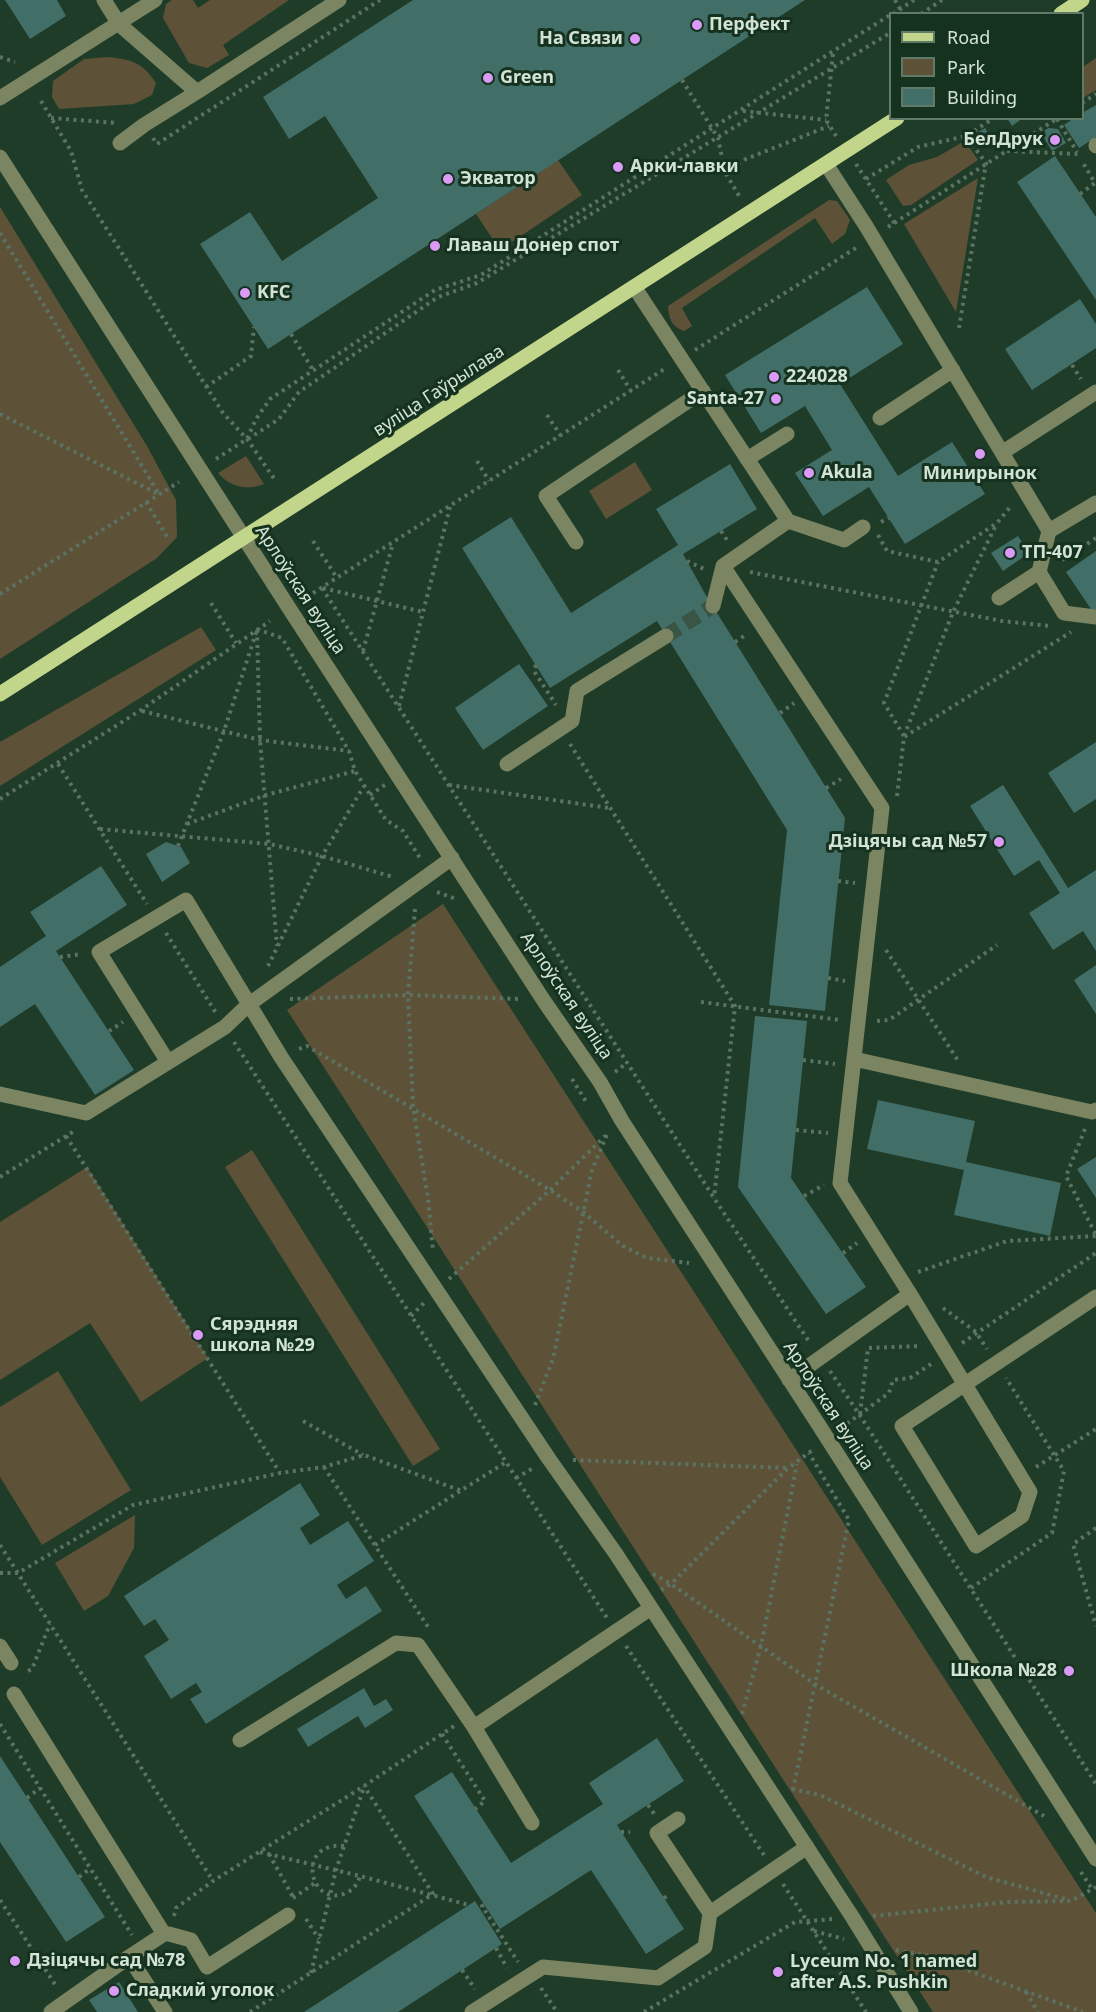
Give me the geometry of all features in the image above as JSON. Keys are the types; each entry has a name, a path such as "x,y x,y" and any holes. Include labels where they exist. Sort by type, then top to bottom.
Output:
{"main road":[{"path":"1064,12 1082,0"},
{"name":"вуліца Гаўрылава","path":"0,694 894,120"}],"street":[{"path":"104,0 119,24 197,92"},
{"path":"0,98 155,0"},
{"path":"120,143 144,125 339,0"},
{"name":"Арлоўская вуліца","path":"0,157 244,539 544,1001 600,1082 622,1122 1096,1859"},
{"path":"826,164 866,226 1049,531 1039,572 999,598"},
{"path":"635,288 788,521 844,540 868,527"},
{"path":"880,418 953,370"},
{"path":"1002,452 1091,390"},
{"path":"576,542 546,496 703,391"},
{"path":"747,459 787,434"},
{"path":"1049,531 1096,503"},
{"path":"713,606 718,570 788,521"},
{"path":"718,570 882,808 840,1183 910,1294 964,1385 1030,1492 1022,1516 976,1546 902,1426 964,1385 1096,1297"},
{"path":"1039,572 1064,613 1096,617"},
{"path":"507,764 572,721 577,691 666,636"},
{"path":"0,1094 86,1113 225,1027 248,1005 452,858"},
{"path":"168,1062 99,952 186,900 281,1057 549,1459 616,1554 807,1847 859,1917 870,1946 912,2012"},
{"path":"854,1059 1094,1111"},
{"path":"789,1380 910,1294"},
{"path":"471,1722 616,1632 648,1604"},
{"path":"240,1740 396,1643 418,1645 471,1722 532,1823"},
{"path":"0,1646 11,1663"},
{"path":"14,1694 164,1935"},
{"path":"472,2012 543,1967 658,1978 705,1947 710,1913 657,1833 678,1819"},
{"path":"710,1913 807,1847"},
{"path":"51,2012 164,1935 169,1934 191,1940 207,1967 288,1915"},
{"path":"135,1953 165,2012"}],"path":[{"path":"895,0 900,9"},
{"path":"895,12 914,0"},
{"path":"924,12 942,0"},
{"path":"247,439 256,419 270,399 435,290 481,275 889,16"},
{"path":"216,459 279,419 298,392 438,297 477,283 889,34"},
{"path":"0,57 15,62"},
{"path":"682,80 718,138 725,172 749,214"},
{"path":"41,101 71,151 82,190 223,413 247,439 275,480"},
{"path":"742,111 825,120"},
{"path":"866,179 918,147 966,136 990,120"},
{"path":"1045,120 1048,124"},
{"path":"1058,120 1095,183 1080,194"},
{"path":"725,172 746,159 829,126"},
{"path":"959,328 986,163 966,136"},
{"path":"1006,151 1078,154"},
{"path":"0,233 159,495"},
{"path":"206,387 251,356 254,327"},
{"path":"291,334 314,370"},
{"path":"1071,365 1091,390"},
{"path":"618,370 631,391"},
{"path":"0,414 159,495"},
{"path":"547,414 561,435"},
{"path":"477,461 489,481"},
{"path":"0,594 179,482"},
{"path":"904,737 884,703 938,562 997,523 1011,508 1012,498"},
{"path":"147,502 169,540"},
{"path":"398,706 450,506"},
{"path":"896,805 904,737 953,612 997,523"},
{"path":"868,527 887,551 938,562"},
{"path":"721,531 730,545"},
{"path":"1054,565 1096,538"},
{"path":"313,540 337,578"},
{"path":"363,652 393,542"},
{"path":"687,561 718,570 1002,621 1056,627"},
{"path":"423,612 322,588 714,1198 860,1414 1096,1784"},
{"path":"211,603 236,643"},
{"path":"0,799 141,710 270,621"},
{"path":"904,737 1077,629 1066,628"},
{"path":"178,846 224,731 257,629"},
{"path":"257,629 260,740 277,949"},
{"path":"257,629 282,638 349,751 355,771 364,786 386,820 403,831 423,864 418,884 408,995 412,1107 428,1197 434,1255"},
{"path":"735,642 750,632"},
{"path":"536,665 534,671 560,712"},
{"path":"780,713 795,702"},
{"path":"141,710 260,740 349,751"},
{"path":"560,729 735,1006 714,1198"},
{"path":"58,764 411,1316 866,2012"},
{"path":"187,824 266,795 355,771"},
{"path":"826,788 843,777"},
{"path":"449,784 610,808"},
{"path":"267,968 322,856 364,786"},
{"path":"99,828 269,844 322,856 418,884 458,900"},
{"path":"838,882 856,883"},
{"path":"880,942 975,1086"},
{"path":"701,1002 858,1022 889,1020 997,945"},
{"path":"60,957 83,954"},
{"path":"828,978 845,981"},
{"path":"514,989 520,999"},
{"path":"286,1000 408,995 544,1001"},
{"path":"109,1031 124,1021"},
{"path":"281,1057 307,1046 550,1190 583,1212 623,1246 647,1258 689,1263 682,1253"},
{"path":"803,1060 836,1064"},
{"path":"570,1076 589,1104"},
{"path":"900,1278 1007,1241 1096,1236 1066,1176 1094,1111"},
{"path":"411,1316 437,1290 550,1190 607,1133 622,1122"},
{"path":"601,1124 614,1143"},
{"path":"796,1130 828,1133"},
{"path":"527,1425 552,1359 592,1170 607,1133"},
{"path":"0,1177 66,1136 280,1473"},
{"path":"804,1196 826,1184"},
{"path":"843,1253 861,1241"},
{"path":"860,1414 889,1393 893,1380 910,1378 944,1350 1096,1253"},
{"path":"860,1414 868,1348 944,1350"},
{"path":"303,1421 363,1455 462,1491"},
{"path":"1054,1455 1096,1429"},
{"path":"792,1824 794,1790 849,1520 809,1453"},
{"path":"0,1572 18,1573 133,1505 280,1473 324,1467 363,1455"},
{"path":"549,1459 788,1468"},
{"path":"375,1545 506,1462"},
{"path":"648,1604 788,1468 797,1462 761,1646 740,1721"},
{"path":"324,1467 431,1632"},
{"path":"1096,1528 1073,1544 1096,1626"},
{"path":"0,1545 213,1881 442,1734 471,1722"},
{"path":"644,1569 671,1584 815,1683 1043,1815 1049,1824"},
{"path":"0,1724 90,1868 135,1953"},
{"path":"442,1734 485,1801 475,1809"},
{"path":"760,1774 794,1790 819,1795 986,1877 1071,1901"},
{"path":"311,1973 336,1870 364,1786"},
{"path":"364,1786 433,1894"},
{"path":"27,1798 40,1788"},
{"path":"648,1805 655,1816"},
{"path":"621,1832 630,1832"},
{"path":"344,1846 328,1847 321,1851 313,1864 312,1874 315,1883 336,1896 349,1892 355,1887 360,1876"},
{"path":"259,1852 433,1894 468,1905"},
{"path":"79,1877 90,1868"},
{"path":"644,2012 795,1922 1008,1902 1071,1901 1094,1888 1080,1871"},
{"path":"293,1898 315,1883"},
{"path":"250,2012 433,1894"},
{"path":"664,1898 670,1894"},
{"path":"0,1900 66,2002"},
{"path":"484,1905 482,1906 519,1964"},
{"path":"813,1931 870,1946 928,1956 1083,2012"},
{"path":"496,1948 509,1971"},
{"path":"462,1970 478,1992"},
{"path":"1026,1992 1038,2012"}],"green space":[{"path":"172,0 193,0 198,8 210,0 289,0 223,45 229,55 207,68 189,63 163,18 166,4"},
{"path":"109,57 131,61 147,71 156,83 152,95 134,104 59,109 52,97 53,81 84,59"},
{"path":"1096,58 1096,90 1084,97 1084,66"},
{"path":"961,143 967,144 978,160 911,205 903,206 886,180 909,165 937,157"},
{"path":"558,160 582,195 500,250 476,214"},
{"path":"978,178 956,312 904,224"},
{"path":"829,200 837,201 850,220 845,234 832,244 815,218 682,308 692,326 684,331 673,324 668,306"},
{"path":"0,207 147,446 176,500 177,537 157,558 0,659"},
{"path":"246,456 264,484 251,487 239,486 228,482 218,473"},
{"path":"635,462 652,490 606,519 589,491"},
{"path":"201,627 216,650 0,786 0,742"},
{"path":"443,904 1096,1913 1096,2012 933,2012 287,1010"},
{"path":"252,1150 440,1449 413,1466 225,1167"},
{"path":"87,1167 208,1358 141,1402 90,1323 0,1380 0,1222"},
{"path":"58,1371 131,1490 42,1545 0,1477 0,1407"},
{"path":"135,1515 134,1548 108,1596 84,1611 55,1563"}],"building":[{"path":"5,0 57,0 66,16 30,39"},
{"name":"Экватор","path":"413,0 805,0 268,349 200,244 250,212 282,261 378,198 325,116 289,139 263,97"},
{"path":"1096,105 1096,137 1079,148 1064,125 1071,120 1084,120 1084,112"},
{"path":"1008,120 1020,120 1012,126"},
{"path":"985,128 991,138 980,145 973,135"},
{"name":"БелДрук","path":"1058,129 1066,143 1052,151 1044,138 1045,130"},
{"path":"1055,156 1096,217 1096,300 1017,182"},
{"name":"Лаваш Донер спот","path":"439,240 442,245 431,252 428,247"},
{"path":"867,287 903,344 840,384 898,476 952,442 985,494 905,544 869,487 823,516 795,473 832,450 805,406 761,433 725,375"},
{"path":"1080,299 1096,324 1096,348 1032,390 1005,349"},
{"path":"730,464 757,509 683,554 704,592 845,818 825,1011 769,1005 787,830 657,621 550,688 462,548 511,517 571,613 678,545 656,509"},
{"name":"ТП-407","path":"1018,536 1029,553 1003,571 991,553"},
{"path":"1096,551 1096,609 1093,612 1066,572"},
{"path":"519,664 548,706 483,750 455,708"},
{"path":"1096,742 1096,799 1074,813 1048,773"},
{"path":"1003,785 1068,888 1096,870 1096,951 1083,931 1053,950 1029,913 1060,893 1039,860 1014,876 970,806"},
{"path":"166,842 181,847 190,863 162,882 146,854"},
{"path":"101,866 127,905 56,951 134,1070 95,1095 35,1004 0,1027 0,967 46,936 30,912"},
{"path":"1096,965 1096,1014 1074,980"},
{"path":"755,1016 807,1021 791,1178 866,1287 826,1314 738,1187"},
{"path":"878,1100 975,1121 966,1162 1061,1183 1050,1236 954,1215 964,1170 867,1149"},
{"path":"1096,1157 1096,1198 1077,1169"},
{"path":"300,1483 320,1515 300,1528 310,1545 348,1521 374,1561 337,1585 346,1599 366,1586 382,1611 206,1724 190,1699 202,1692 196,1683 171,1699 144,1656 169,1640 155,1619 144,1626 124,1596"},
{"path":"364,1688 374,1706 386,1699 393,1710 365,1728 358,1716 308,1747 297,1729"},
{"path":"657,1738 684,1781 617,1825 684,1929 646,1954 591,1870 500,1929 414,1796 452,1772 511,1863 603,1804 589,1783"},
{"path":"0,1756 105,1917 66,1942 0,1842"},
{"path":"475,1901 502,1944 398,2012 304,2012"},
{"name":"Сладкий уголок","path":"119,1982 138,2012 97,2012 89,2000"}],"tunnel":[{"path":"666,636 713,606"}],"place":[{"name":"Перфект","path":"697,25"},
{"name":"На Связи","path":"635,39"},
{"name":"Green","path":"488,78"},
{"name":"БелДрук","path":"1055,140"},
{"name":"Арки-лавки","path":"618,167"},
{"name":"Экватор","path":"448,179"},
{"name":"Лаваш Донер спот","path":"435,246"},
{"name":"KFC","path":"245,293"},
{"name":"224028","path":"774,377"},
{"name":"Santa-27","path":"776,399"},
{"name":"Минирынок","path":"980,454"},
{"name":"Akula","path":"809,473"},
{"name":"ТП-407","path":"1010,553"},
{"name":"Дзіцячы сад №57","path":"999,842"},
{"name":"Сярэдняя школа №29","path":"198,1335"},
{"name":"Школа №28","path":"1069,1671"},
{"name":"Дзіцячы сад №78","path":"15,1961"},
{"name":"Lyceum No. 1 named after A.S. Pushkin","path":"778,1972"},
{"name":"Сладкий уголок","path":"114,1991"}]}
